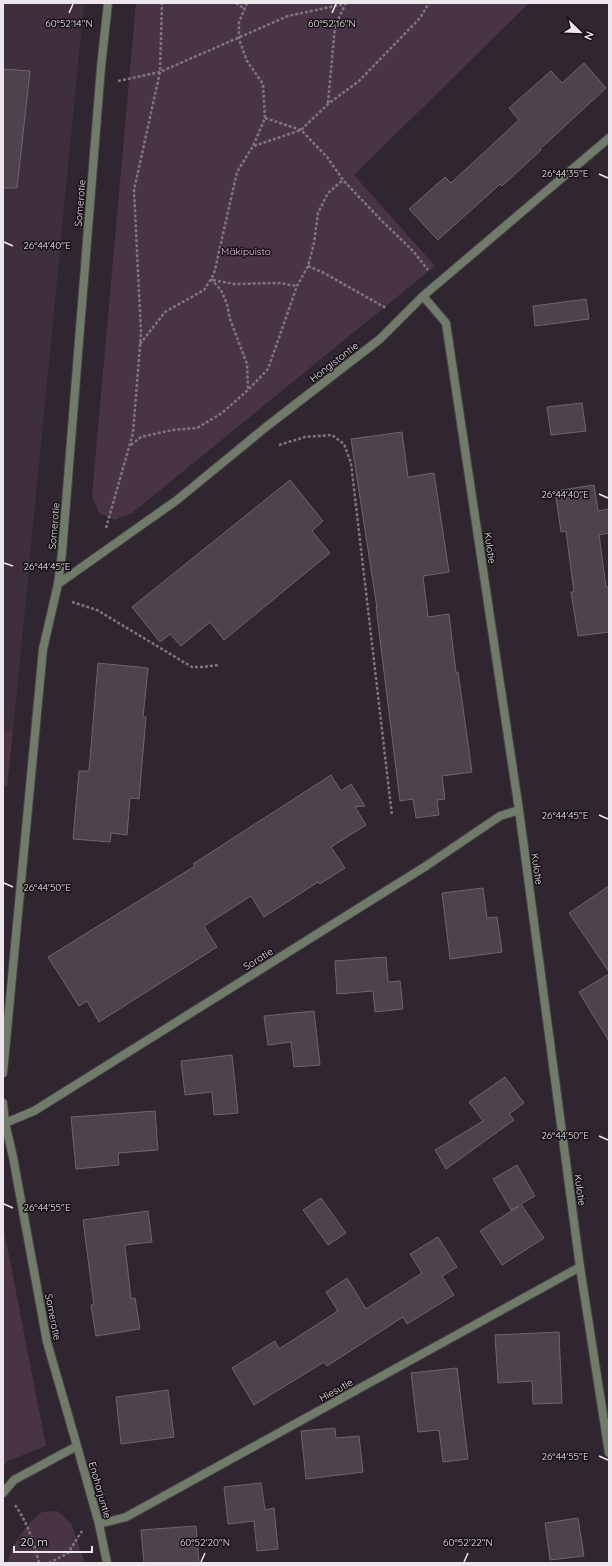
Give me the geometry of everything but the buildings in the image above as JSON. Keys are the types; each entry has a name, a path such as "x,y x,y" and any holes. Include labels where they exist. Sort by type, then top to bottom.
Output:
{"street":[{"name":"Somerotie","path":"3,1073 43,649 58,584 62,545 108,3"},
{"name":"Hongistontie","path":"58,584 177,500 266,427 380,339 423,296 609,138"},
{"name":"Kulotie","path":"423,296 446,323 519,810 580,1267 609,1453"},
{"name":"Soratie","path":"5,1123 34,1111 426,866 500,816 519,810"},
{"name":"Somerotie","path":"3,1103 5,1123 15,1165 47,1342 77,1446"},
{"name":"Hiesutie","path":"99,1524 126,1517 580,1267"},
{"path":"4,1492 14,1480 77,1446"},
{"name":"Enoharjuntie","path":"77,1446 99,1524 108,1563"}],"path":[{"path":"97,557 133,433 141,333 134,190 160,72 162,3"},
{"path":"236,3 245,9"},
{"path":"140,344 166,312 204,290 214,274 237,172 253,146 265,118 263,84 247,61 239,39 239,22 248,3"},
{"path":"100,84 160,72 239,39 288,16 349,3"},
{"path":"253,146 301,130 328,104 359,81 420,18 429,3"},
{"path":"328,104 335,26 345,4"},
{"path":"265,118 301,130 327,158 343,180 414,252 439,283"},
{"path":"130,445 141,437 172,430 197,428 222,413 248,390 268,369 297,286 308,266 314,243 318,213 328,193 343,180"},
{"path":"308,266 374,300 399,319"},
{"path":"211,279 234,284 279,283 297,286"},
{"path":"211,279 221,290 227,304 230,319 247,364 248,390"},
{"path":"280,445 305,437 332,435 344,444 351,463 392,816"},
{"path":"55,598 97,610 192,666 203,668 218,665"},
{"path":"4,1492 21,1514 35,1545 39,1563"},
{"path":"50,1563 68,1553 95,1510"}],"shaded area":[{"path":"3,3 84,3 13,731 3,731"}],"green space":[{"name":"Mäkipuisto","path":"136,3 529,3 354,175 435,266 132,513 115,520 99,513 92,496"},
{"path":"3,731 13,731 7,787 3,786"},
{"path":"3,1225 46,1446 8,1461 3,1467"},
{"path":"57,1511 71,1523 85,1563 7,1563 16,1541 30,1523 42,1512"}]}
